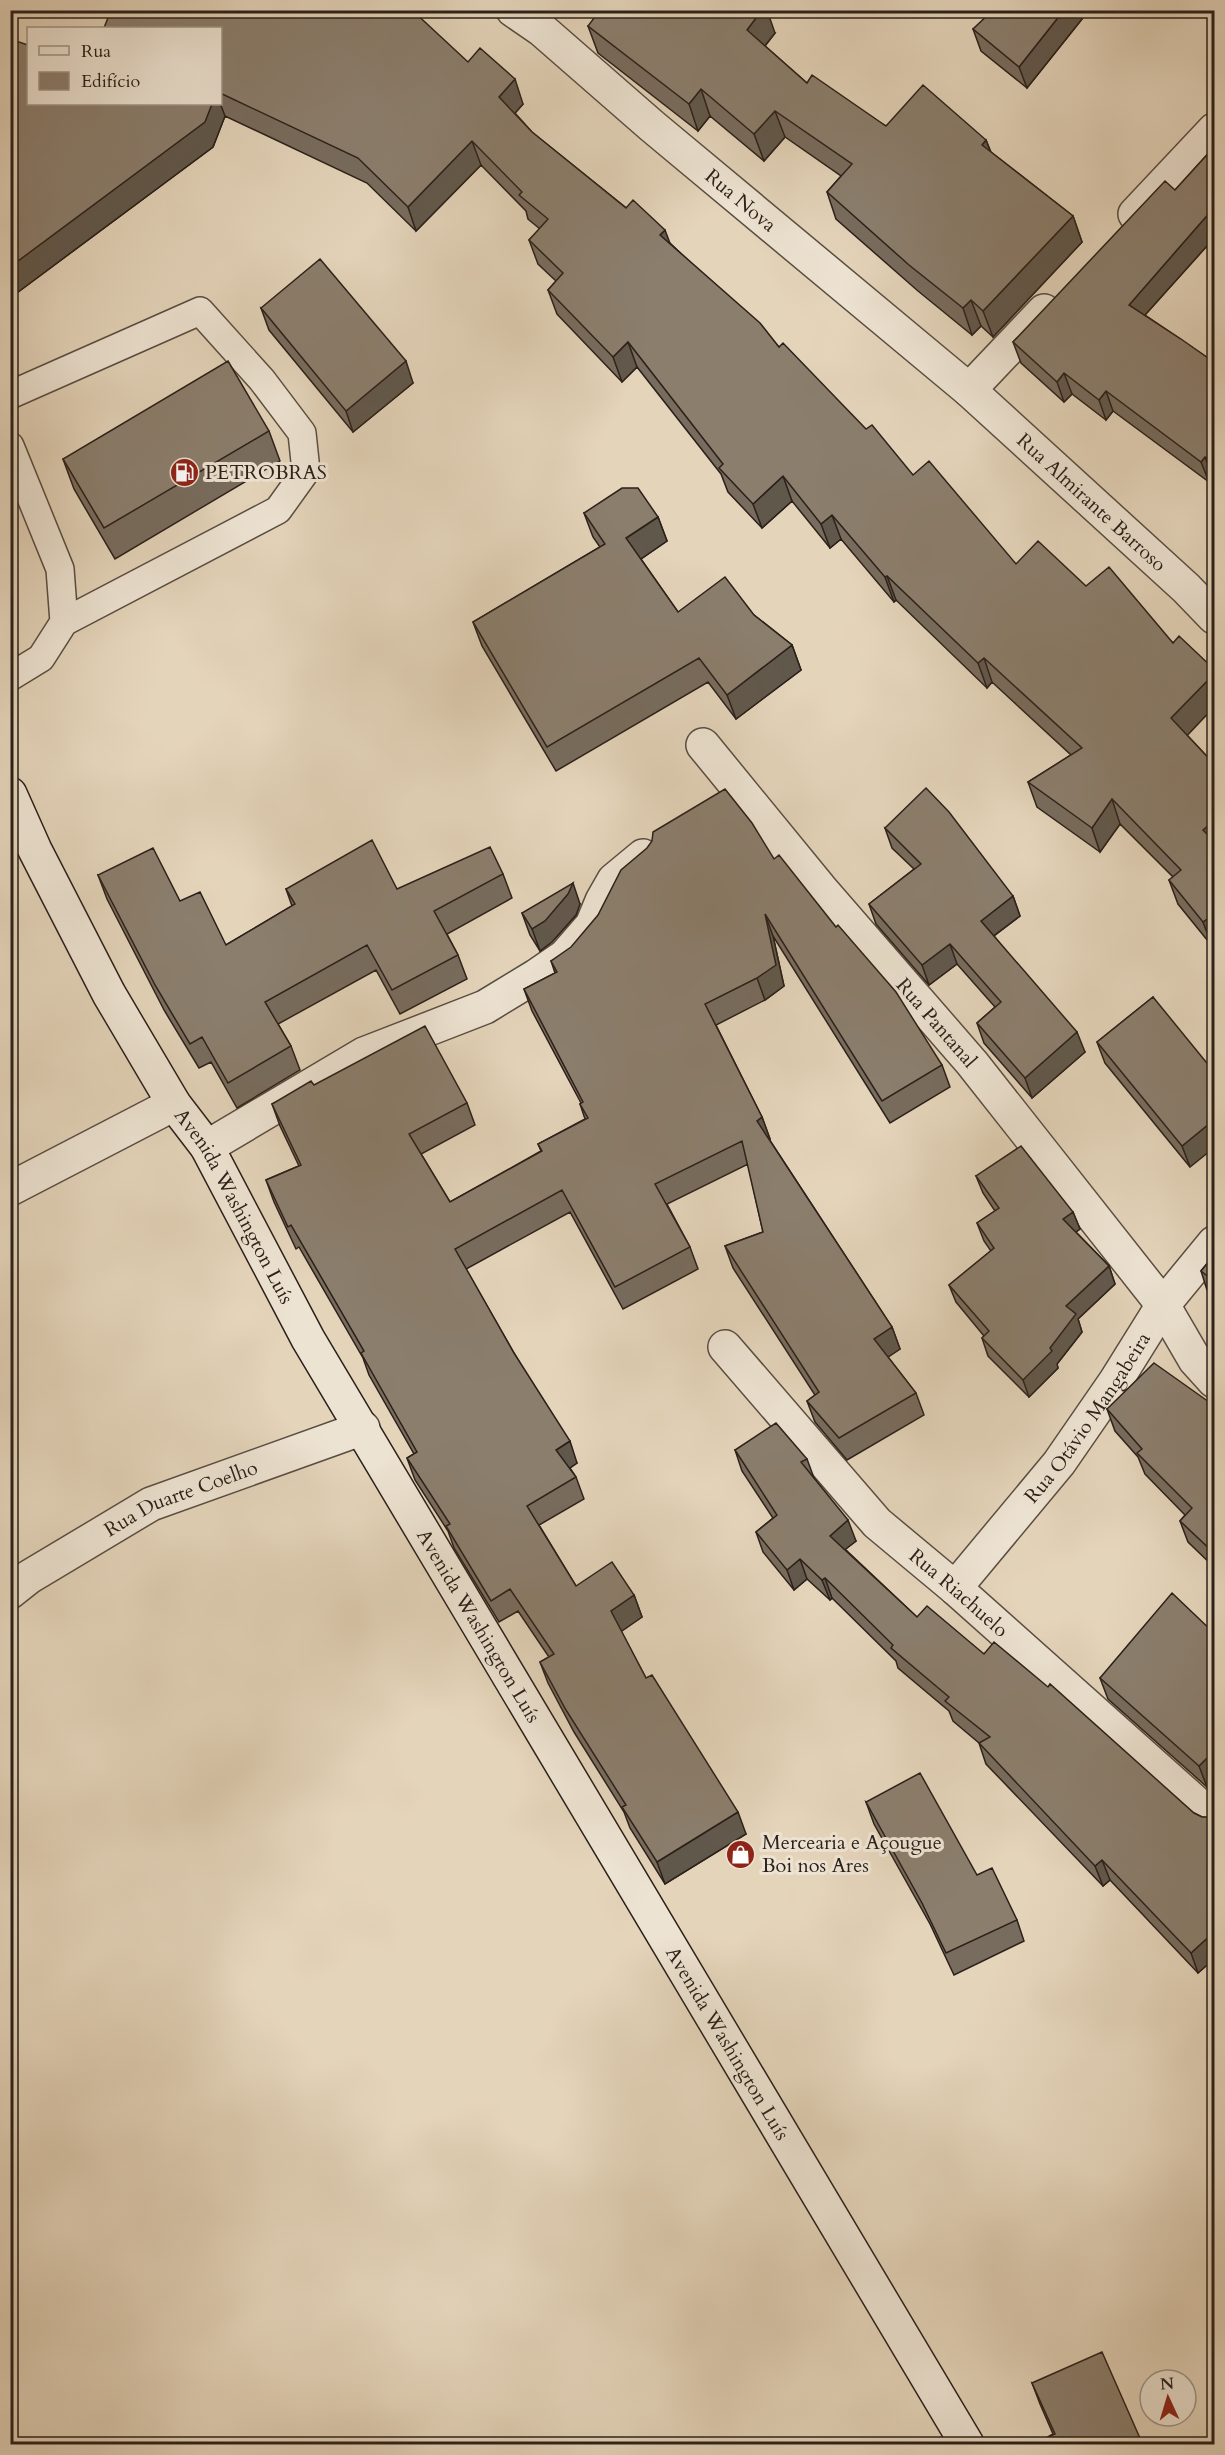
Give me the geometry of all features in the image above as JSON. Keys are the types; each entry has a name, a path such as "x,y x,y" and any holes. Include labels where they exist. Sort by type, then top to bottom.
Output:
{"street":[{"name":"Rua Nova","path":"513,10 542,30 652,126 969,390"},
{"path":"1116,234 1215,130"},
{"path":"969,390 1067,286"},
{"name":"Rua Almirante Barroso","path":"969,390 1215,617"},
{"name":"Rua Pantanal","path":"704,745 820,888 972,1063 1163,1305 1196,1360 1215,1382"},
{"name":"Avenida Washington Luís","path":"10,794 35,850 109,993 174,1104 207,1147 308,1339 967,2445"},
{"path":"207,1147 364,1054 485,1007 536,976 565,956 592,925 614,880 643,856"},
{"path":"10,1189 174,1104"},
{"name":"Rua Otávio Mangabeira","path":"955,1588 1059,1463 1115,1382 1163,1305 1215,1243"},
{"name":"Rua Riachuelo","path":"725,1347 877,1523 955,1588 1215,1819"},
{"name":"Rua Duarte Coelho","path":"10,1592 29,1577 152,1504 363,1428"}],"lane":[{"path":"10,396 200,311 262,380 302,433 306,471 278,510 64,622 41,658 10,677"},
{"path":"10,446 60,569 64,622"}],"building":[{"path":"111,10 412,10 468,62 480,48 515,79 499,97 532,132 626,208 633,200 665,230 660,235 760,323 779,347 783,343 866,429 872,425 913,475 929,461 1016,564 1038,541 1086,586 1109,567 1173,643 1179,636 1215,670 1215,673 1171,718 1215,765 1215,820 1203,830 1215,842 1215,913 1203,922 1169,880 1181,870 1112,799 1092,828 1028,782 1082,748 984,658 978,663 887,576 885,577 832,515 821,524 783,476 753,504 719,468 723,464 628,342 613,357 548,290 563,273 529,240 548,219 519,195 522,192 472,141 408,207 358,158 222,94 222,27 104,27"},
{"path":"600,10 762,10 747,30 807,83 812,75 886,126 923,85 986,140 982,145 1073,216 983,311 971,300 963,308 909,265 827,192 852,164 775,111 754,134 701,89 689,104 588,26"},
{"path":"993,10 1064,10 1019,67 973,29"},
{"path":"10,39 27,45 27,105 212,105 205,122 10,267"},
{"path":"1215,146 1215,214 1211,211 1129,305 1215,363 1215,463 1205,457 1201,462 1106,391 1099,400 1064,373 1057,382 1013,342 1165,181 1175,190"},
{"path":"320,259 406,361 346,411 261,308"},
{"path":"228,361 269,431 104,528 63,459"},
{"path":"622,488 638,488 658,517 626,538 678,612 725,577 754,615 792,645 727,695 699,658 547,747 473,622 605,544 584,513"},
{"path":"926,788 949,812 1013,896 981,921 1077,1032 1025,1078 977,1023 1001,1002 950,944 922,965 869,904 921,864 885,828"},
{"path":"725,789 752,823 774,859 779,855 836,927 838,925 896,992 942,1065 882,1101 765,914 776,965 757,978 705,1004 762,1117 757,1121 892,1327 874,1339 916,1393 839,1438 807,1401 819,1392 725,1246 763,1232 742,1141 655,1184 690,1247 615,1287 562,1190 455,1249 514,1353 570,1441 556,1450 576,1477 527,1506 576,1586 612,1562 634,1595 611,1611 646,1678 652,1675 738,1812 657,1862 622,1807 626,1805 566,1710 540,1662 554,1654 510,1589 491,1601 446,1526 450,1524 407,1458 417,1452 361,1353 364,1351 291,1225 288,1227 266,1180 301,1165 272,1104 311,1081 314,1085 425,1026 467,1103 409,1134 450,1202 542,1151 538,1144 588,1118 580,1104 583,1102 524,989 557,972 551,961 571,947 598,915 621,870 647,848 652,841 653,832"},
{"path":"372,840 397,889 490,847 503,874 434,911 458,955 392,990 367,945 265,1002 291,1046 228,1083 202,1037 190,1044 155,985 98,875 153,848 180,901 200,892 226,945 295,904 286,889"},
{"path":"573,883 568,894 545,921 532,929 522,913"},
{"path":"1153,997 1215,1073 1215,1119 1182,1146 1097,1042"},
{"path":"1021,1146 1073,1212 1063,1219 1109,1266 1066,1306 1076,1314 1050,1348 1052,1351 1023,1380 982,1338 989,1331 949,1285 994,1248 977,1223 999,1208 976,1176"},
{"path":"1215,1254 1215,1282 1201,1271"},
{"path":"1154,1363 1215,1407 1215,1554 1180,1521 1192,1508 1137,1453 1142,1449 1107,1409"},
{"path":"776,1423 807,1459 801,1462 848,1520 830,1536 917,1617 927,1606 984,1654 994,1642 1048,1687 1050,1684 1194,1813 1215,1819 1215,1931 1191,1953 1102,1860 1095,1866 979,1743 990,1737 945,1701 949,1697 891,1648 893,1645 825,1578 822,1580 800,1559 787,1570 756,1532 777,1515 735,1450"},
{"path":"1172,1593 1215,1634 1215,1658 1210,1662 1215,1666 1215,1750 1199,1766 1100,1678"},
{"path":"920,1773 977,1875 992,1868 1017,1920 946,1953 922,1903 866,1802"},
{"path":"1102,2352 1143,2445 1047,2445 1044,2439 1055,2434 1032,2383"}],"place":[{"name":"PETROBRAS","path":"184,472"},
{"name":"Mercearia e Açougue Boi nos Ares","path":"741,1854"}]}
